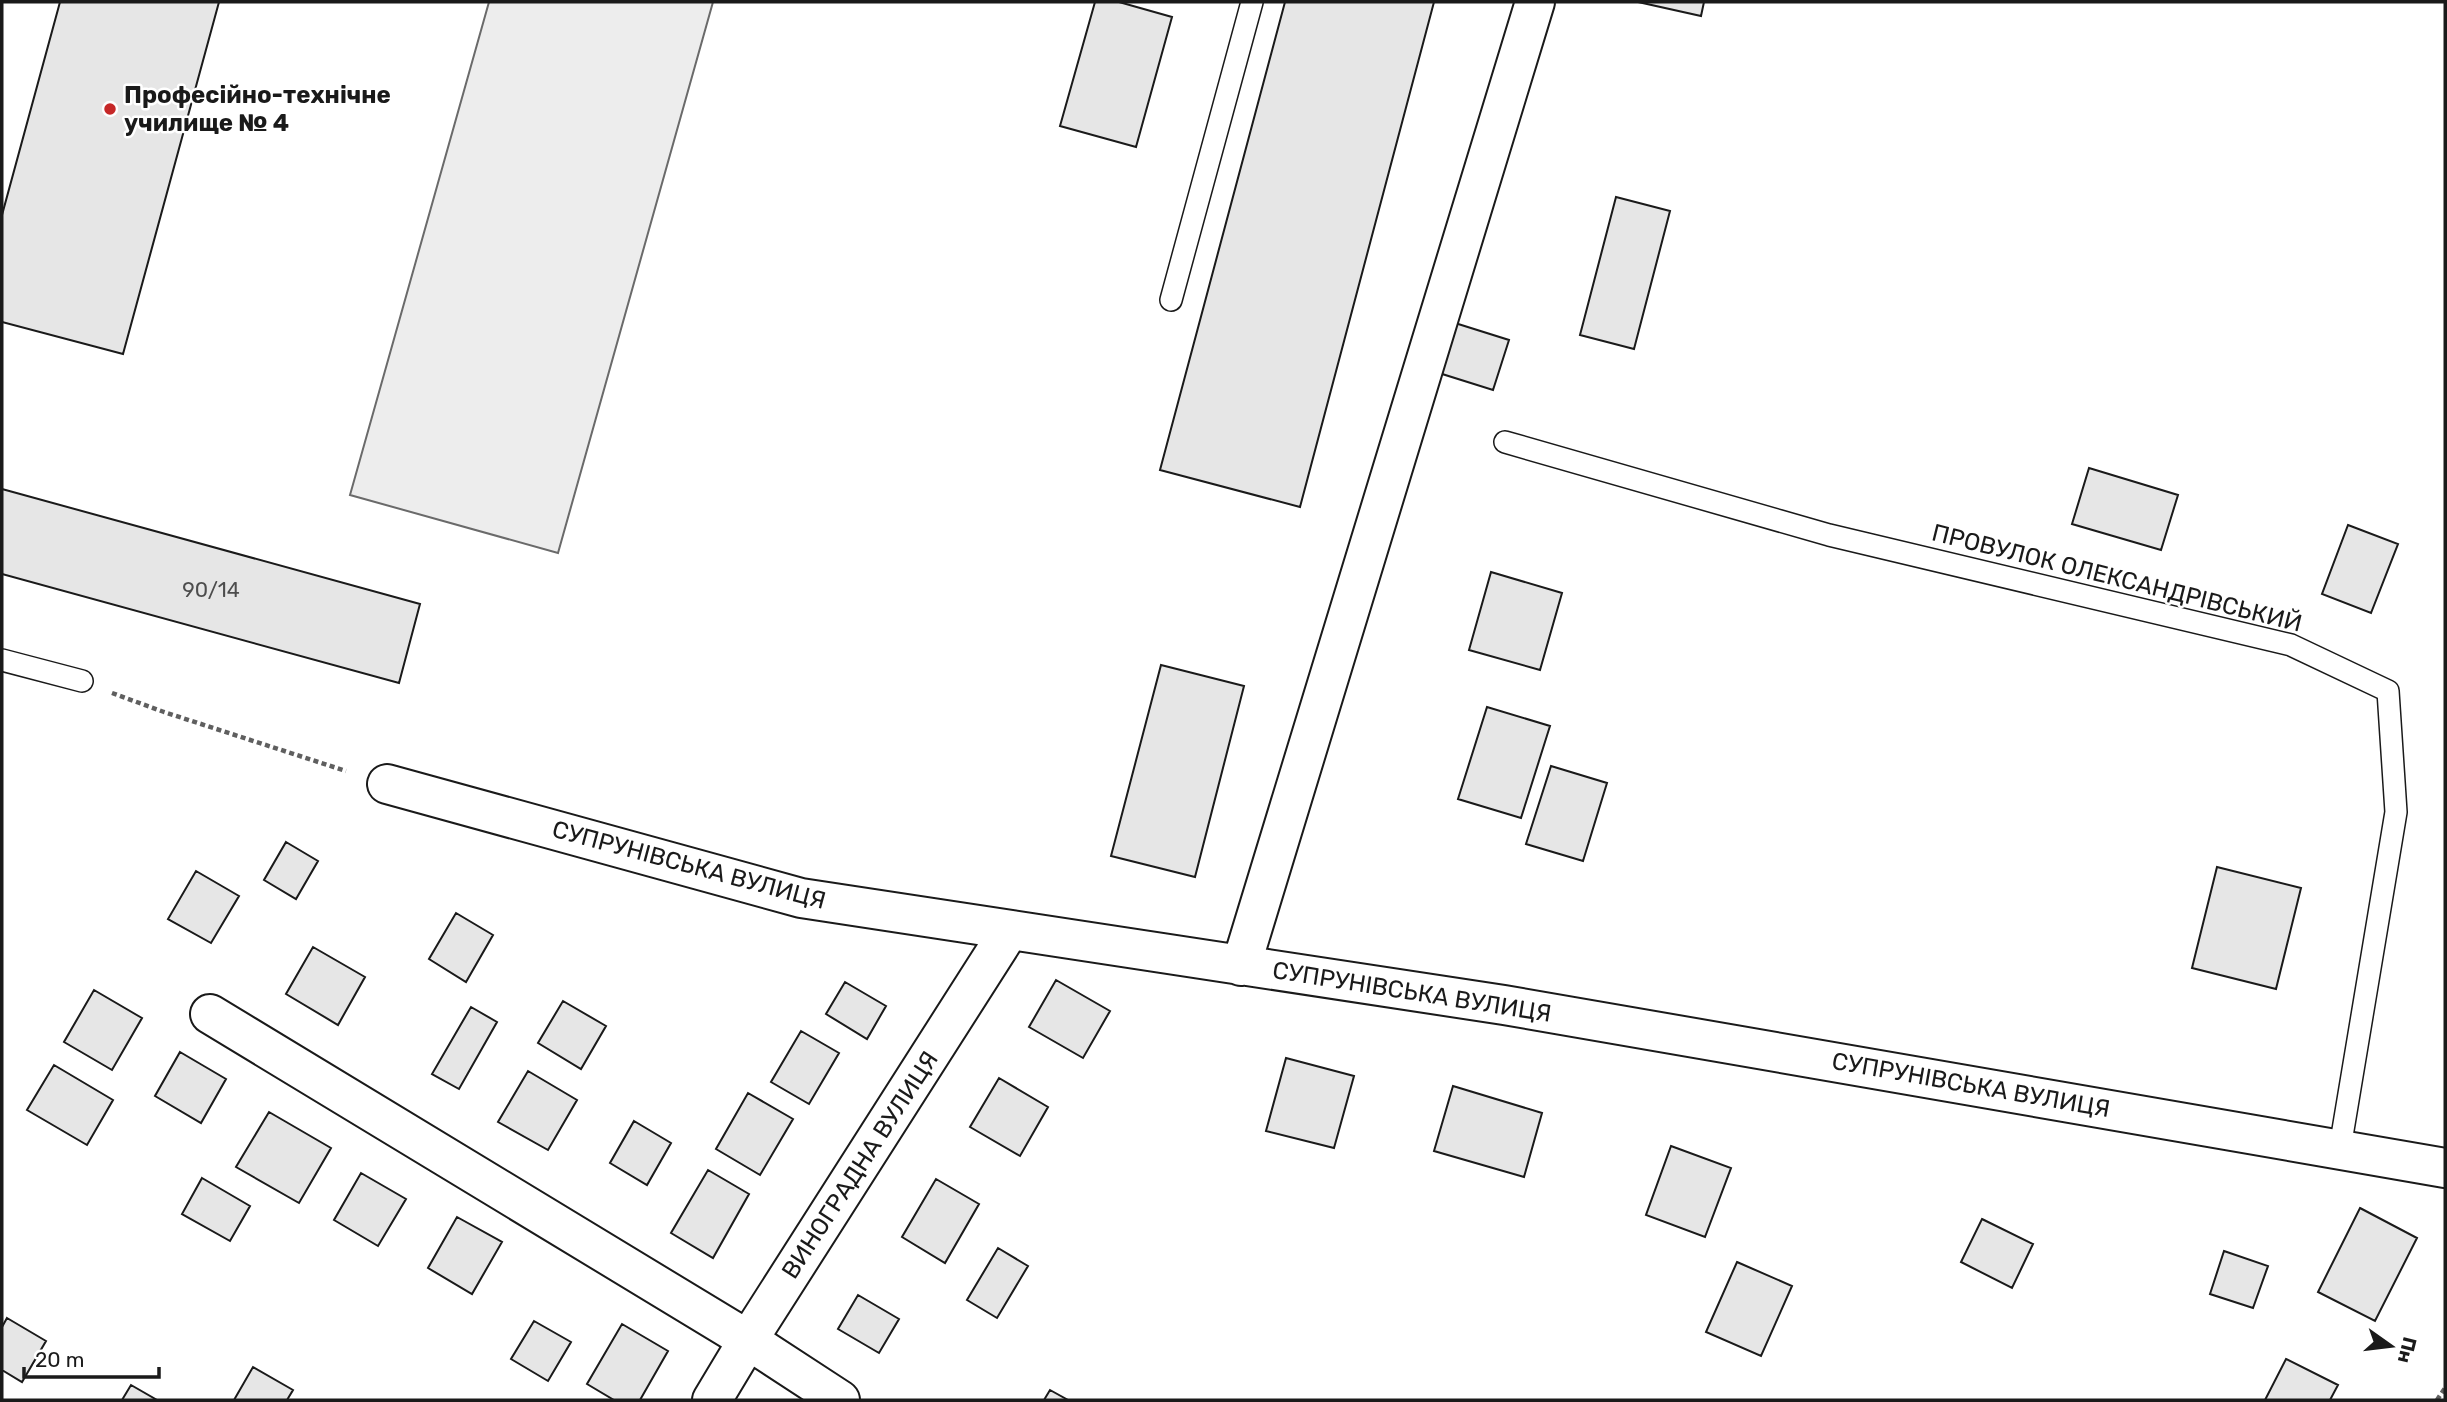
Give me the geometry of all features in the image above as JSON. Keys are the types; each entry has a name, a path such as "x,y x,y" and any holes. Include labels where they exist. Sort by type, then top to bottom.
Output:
{"street":[{"path":"1241,966 1535,2"},
{"name":"СУПРУНІВСЬКА ВУЛИЦЯ","path":"387,784 801,898 1504,1005 2445,1168"},
{"name":"ВИНОГРАДНА ВУЛИЦЯ","path":"712,1400 1009,931"},
{"path":"210,1014 748,1340 840,1400"}],"lane":[{"path":"1171,300 1252,2"},
{"name":"ПРОВУЛОК ОЛЕКСАНДРІВСЬКИЙ","path":"1505,442 1829,535 2291,645 2388,691 2396,812 2340,1148"},
{"path":"2,660 82,681"}],"path":[{"path":"82,681 164,712 387,784"},
{"path":"2437,1400 2445,1388"}],"shaded area":[{"path":"489,2 713,2 558,553 350,495"}],"building":[{"name":"Професійно-технічне училище № 4","path":"60,2 219,2 123,354 2,322 2,215"},
{"path":"1095,2 1119,2 1172,17 1136,147 1060,126"},
{"path":"1285,2 1434,2 1300,507 1160,470"},
{"path":"1638,2 1704,2 1701,16"},
{"path":"1616,197 1670,211 1634,349 1580,335"},
{"path":"1455,323 1509,340 1493,390 1439,373"},
{"path":"2089,468 2178,495 2161,550 2072,524"},
{"path":"2,489 420,604 399,683 2,574"},
{"path":"2348,525 2398,544 2371,613 2322,594"},
{"path":"1491,572 1562,593 1540,670 1469,650"},
{"path":"1161,665 1244,686 1195,877 1111,856"},
{"path":"1487,707 1550,726 1521,818 1458,799"},
{"path":"1551,766 1607,783 1583,861 1526,844"},
{"path":"286,842 318,861 296,899 264,880"},
{"path":"2217,867 2301,888 2276,989 2192,968"},
{"path":"196,871 239,896 211,943 168,919"},
{"path":"456,913 493,935 466,982 429,959"},
{"path":"313,947 365,977 338,1025 286,994"},
{"path":"1056,980 1110,1011 1083,1058 1029,1027"},
{"path":"845,982 886,1006 867,1039 826,1014"},
{"path":"94,990 142,1018 112,1070 64,1042"},
{"path":"563,1001 606,1026 581,1069 538,1043"},
{"path":"471,1007 497,1022 459,1089 432,1074"},
{"path":"801,1031 839,1053 809,1104 771,1082"},
{"path":"180,1052 226,1079 201,1123 155,1096"},
{"path":"1286,1058 1354,1076 1334,1148 1266,1131"},
{"path":"54,1065 113,1100 87,1145 27,1110"},
{"path":"528,1071 577,1100 548,1150 498,1122"},
{"path":"999,1078 1048,1107 1020,1156 970,1127"},
{"path":"1453,1086 1542,1113 1524,1177 1434,1151"},
{"path":"748,1093 793,1119 760,1175 716,1149"},
{"path":"269,1112 331,1148 299,1203 236,1167"},
{"path":"634,1121 671,1143 647,1185 610,1163"},
{"path":"1671,1146 1731,1168 1705,1237 1646,1215"},
{"path":"708,1170 749,1194 713,1258 671,1233"},
{"path":"361,1173 406,1199 378,1246 334,1220"},
{"path":"202,1178 250,1206 230,1241 182,1214"},
{"path":"936,1179 979,1204 945,1263 902,1237"},
{"path":"2360,1208 2417,1238 2375,1321 2318,1292"},
{"path":"457,1217 502,1242 472,1294 428,1268"},
{"path":"1982,1219 2033,1244 2012,1288 1961,1262"},
{"path":"998,1248 1028,1266 997,1318 967,1300"},
{"path":"2224,1251 2268,1266 2253,1308 2210,1294"},
{"path":"1737,1262 1792,1286 1761,1356 1706,1332"},
{"path":"858,1295 899,1319 879,1353 838,1329"},
{"path":"7,1318 46,1341 22,1382 2,1370 2,1327"},
{"path":"534,1321 571,1342 548,1381 511,1359"},
{"path":"622,1324 668,1351 640,1400 614,1400 587,1384"},
{"path":"2286,1359 2338,1385 2330,1400 2265,1400"},
{"path":"253,1367 293,1390 287,1400 234,1400"},
{"path":"131,1385 157,1400 122,1400"},
{"path":"1050,1390 1068,1400 1044,1400"}],"place":[{"name":"Професійно-технічне училище № 4","path":"110,109"}]}
